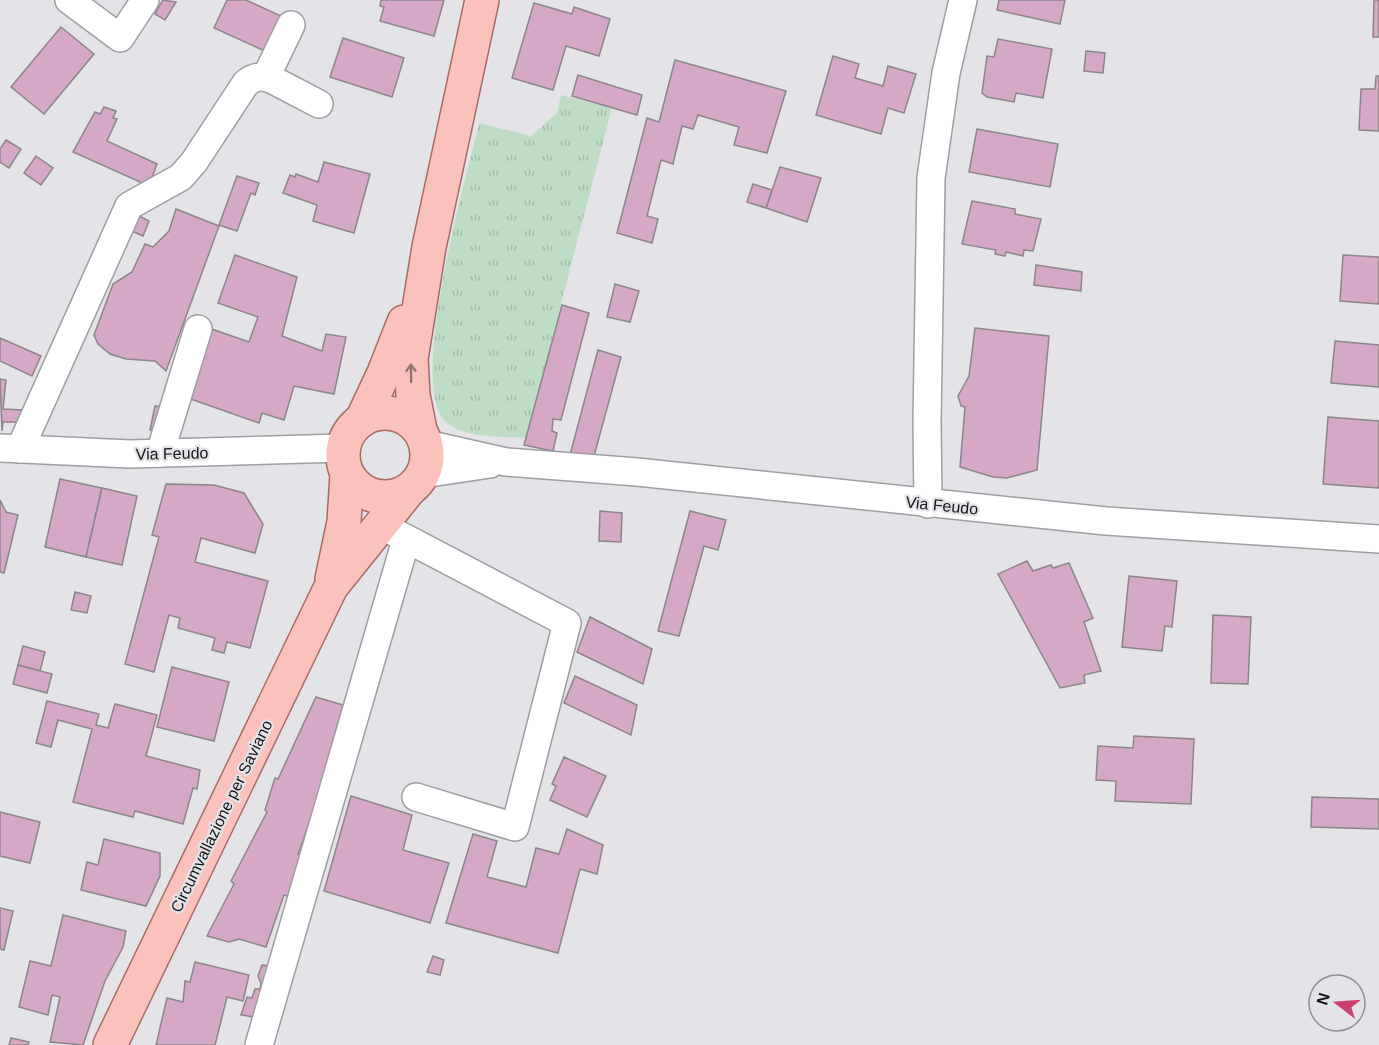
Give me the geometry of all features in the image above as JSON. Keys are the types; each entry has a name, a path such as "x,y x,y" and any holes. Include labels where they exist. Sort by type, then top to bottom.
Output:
{"main road":[{"path":"419,460 411,421 387,412 362,420 353,427 345,461 356,486 367,494 381,498 395,497 419,460 412,395 411,358 429,247 482,0"},
{"path":"362,420 387,365 429,247"},
{"name":"Circumvallazione per Saviano","path":"331,587 393,532 419,460"},
{"name":"Circumvallazione per Saviano","path":"110,1045 331,587 344,522 345,461"}],"street":[{"path":"69,0 120,38 145,0"},
{"path":"928,504 931,178 946,73 963,0"},
{"path":"266,77 291,25"},
{"path":"10,448 129,206 181,177 194,162 246,83 253,78 266,77 319,104"},
{"path":"160,453 198,329"},
{"name":"Via Feudo","path":"10,448 345,461"},
{"name":"Via Feudo","path":"419,460 506,462 637,472 1106,521 1379,539"},
{"path":"259,1045 393,532 567,623 515,827 416,797"}],"green space":[{"path":"561,95 612,108 526,438 473,434 446,422 435,401 433,368 443,279 479,123 531,136 557,113"}],"building":[{"path":"163,0 176,2 165,20 155,14"},
{"path":"227,0 246,0 283,17 267,52 214,28"},
{"path":"381,0 444,0 434,36 380,21 384,7 380,6"},
{"path":"999,0 1065,0 1060,24 997,10"},
{"path":"1374,0 1379,0 1379,37 1373,37"},
{"path":"534,3 572,14 574,7 610,19 599,56 566,46 553,90 512,78"},
{"path":"61,27 94,54 44,114 11,87"},
{"path":"343,38 404,58 392,97 330,77"},
{"path":"998,39 1052,49 1043,98 1016,93 1014,102 987,97 982,93 987,56 994,57"},
{"path":"1086,51 1105,53 1103,73 1084,71"},
{"path":"833,56 859,64 855,78 883,86 888,66 916,74 904,113 888,108 881,134 816,115"},
{"path":"675,60 786,91 767,153 734,145 739,127 698,115 693,129 682,126 673,164 661,160 647,216 658,219 652,243 617,233 647,118 659,122"},
{"path":"578,75 642,95 637,115 572,96"},
{"path":"1376,76 1379,76 1379,131 1359,130 1361,89 1375,89"},
{"path":"104,107 116,111 113,118 117,119 107,141 157,164 149,186 73,152 95,112 100,114"},
{"path":"977,129 1058,144 1050,187 969,172"},
{"path":"6,140 21,149 9,168 0,162 0,149"},
{"path":"36,156 53,168 41,185 24,173"},
{"path":"324,162 370,174 354,233 313,221 317,205 283,193 290,175 295,177 296,174 318,182"},
{"path":"780,167 821,178 807,222 766,208"},
{"path":"237,176 259,183 255,195 251,193 237,231 219,225"},
{"path":"753,184 772,190 766,208 747,202"},
{"path":"972,201 1015,209 1015,214 1041,219 1033,251 1024,250 1023,256 1006,252 1005,256 995,254 996,250 962,244"},
{"path":"176,209 219,226 166,371 155,361 126,359 110,354 98,344 94,335 113,284 132,272 145,244 153,247 169,231"},
{"path":"134,213 149,221 143,236 127,229"},
{"path":"235,255 297,277 282,336 322,351 326,334 346,337 334,394 294,386 284,420 262,413 259,423 185,397 209,328 249,342 258,317 218,303"},
{"path":"1343,255 1379,257 1379,304 1340,301"},
{"path":"1036,265 1082,272 1081,291 1034,285"},
{"path":"615,284 639,291 630,322 607,317"},
{"path":"562,305 589,313 561,420 553,419 552,431 557,433 553,451 524,445"},
{"path":"975,328 1049,336 1037,470 1007,478 993,477 960,467 965,407 961,406 958,396 969,376"},
{"path":"0,338 41,356 32,376 0,361"},
{"path":"1335,341 1379,345 1379,387 1331,383"},
{"path":"598,350 621,357 594,456 570,455"},
{"path":"0,379 6,380 3,409 23,410 22,422 3,422 2,431"},
{"path":"155,406 164,407 160,432 150,430"},
{"path":"1328,417 1379,421 1379,488 1323,484"},
{"path":"60,479 102,488 86,557 45,547"},
{"path":"166,484 214,485 244,493 263,524 255,553 201,538 195,562 268,581 250,648 227,642 224,653 212,650 215,638 178,628 180,618 169,615 154,672 125,664 159,537 152,535"},
{"path":"102,488 137,496 122,565 86,557"},
{"path":"0,500 6,512 18,515 4,573 0,572"},
{"path":"600,511 622,513 621,542 599,541"},
{"path":"690,511 726,520 718,550 704,546 679,636 658,631"},
{"path":"1027,561 1033,571 1051,565 1053,568 1069,563 1093,618 1084,622 1101,671 1084,675 1085,683 1060,688 998,574"},
{"path":"1129,576 1177,581 1172,627 1165,626 1162,651 1122,647"},
{"path":"75,592 91,596 87,613 71,610"},
{"path":"1213,615 1251,617 1248,684 1211,683"},
{"path":"590,617 652,649 643,684 577,652"},
{"path":"23,646 45,652 40,671 18,665"},
{"path":"18,665 52,674 47,693 13,684"},
{"path":"172,667 229,682 214,741 157,727"},
{"path":"575,676 637,705 631,735 564,703"},
{"path":"316,697 343,705 319,792 328,795 312,815 298,854 308,857 297,899 284,895 266,947 239,939 229,942 207,936 234,884 231,881 267,812 265,810 275,778 278,779"},
{"path":"47,701 99,714 96,725 108,728 115,704 157,715 146,756 200,770 197,789 193,788 183,824 135,811 133,817 73,802 92,729 58,720 51,747 36,743"},
{"path":"1134,736 1194,739 1191,804 1115,801 1116,781 1096,780 1098,746 1133,748"},
{"path":"564,757 606,776 587,817 550,800 556,786 552,784"},
{"path":"351,796 412,815 403,850 449,863 430,923 324,891"},
{"path":"1312,797 1379,799 1379,829 1311,827"},
{"path":"0,812 40,822 30,863 0,856"},
{"path":"567,829 603,845 597,874 580,869 558,953 446,923 473,834 497,841 487,877 526,887 536,848 559,854"},
{"path":"104,839 160,853 160,876 146,906 81,890 87,862 98,865"},
{"path":"0,908 13,911 4,950 0,949"},
{"path":"63,915 126,931 123,947 105,981 83,1045 50,1042 60,997 52,995 48,1015 19,1007 30,961 51,966"},
{"path":"433,956 444,960 440,975 427,972"},
{"path":"195,962 249,975 243,1001 227,997 215,1045 156,1045 167,998 183,1002 185,981 190,982"},
{"path":"262,965 276,967 260,1018 241,1015 247,997 252,998 255,989 260,989 261,983 258,976"},
{"path":"11,1038 29,1042 28,1045 9,1045"}]}
